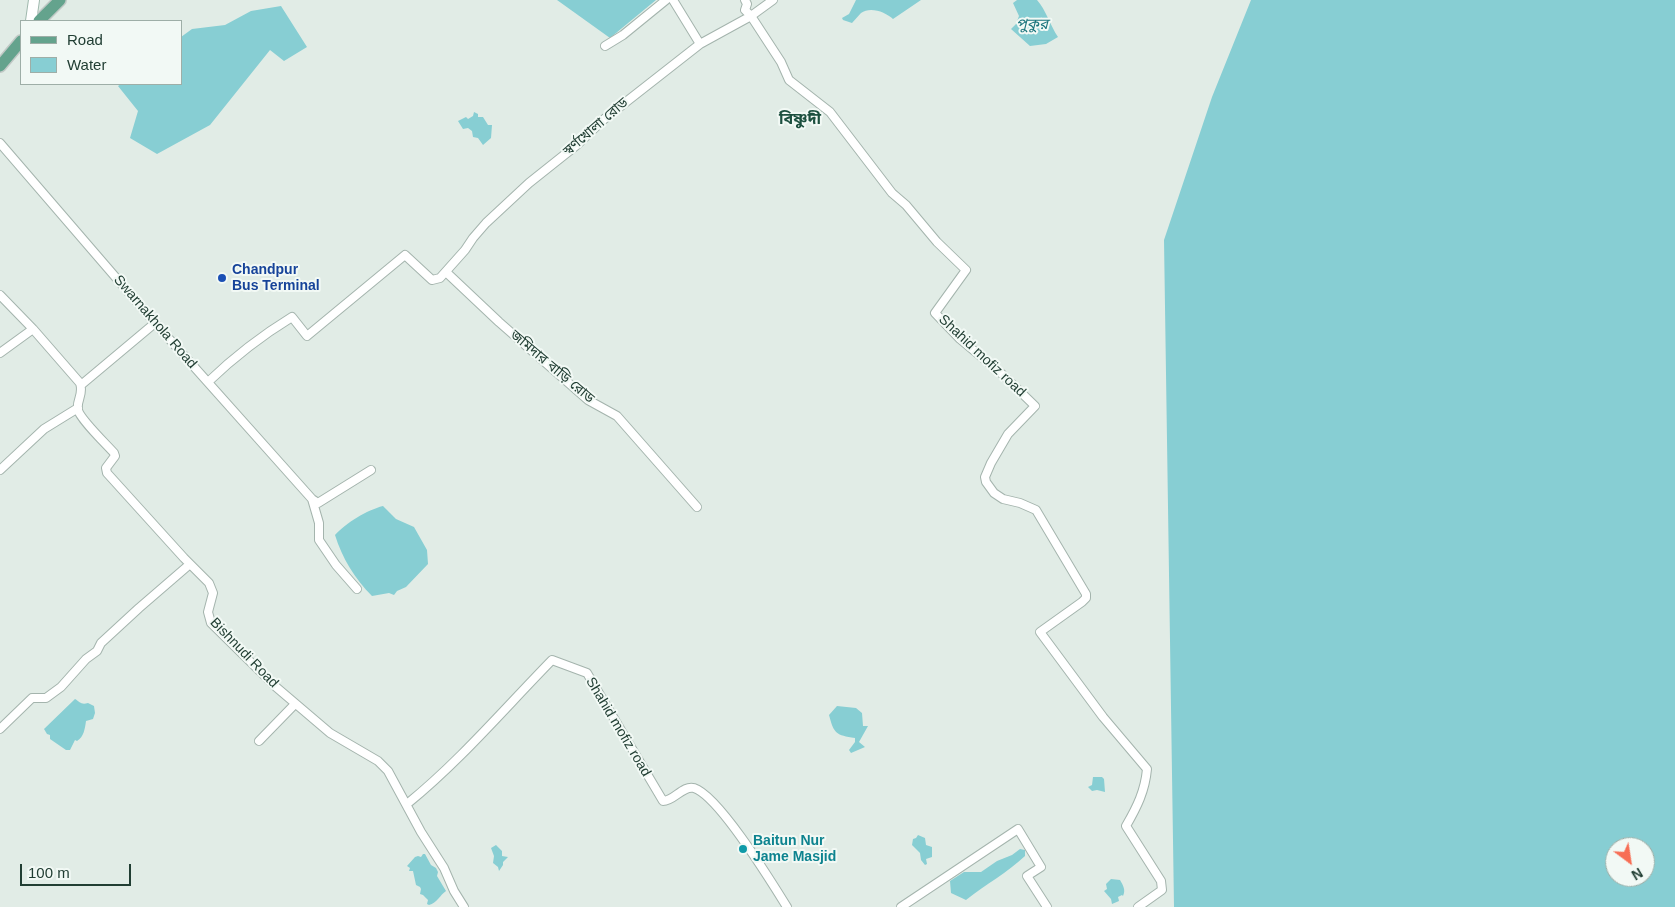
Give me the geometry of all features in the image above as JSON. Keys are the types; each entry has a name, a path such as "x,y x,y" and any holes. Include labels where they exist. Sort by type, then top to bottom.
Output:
{"main road":[{"path":"40,20 60,0"},
{"path":"0,66 20,42"}],"street":[{"path":"31,20 34,0"},
{"path":"48,12 52,0"},
{"path":"605,46 623,35 666,0"},
{"path":"673,0 700,44"},
{"path":"745,0 747,4 745,10 751,16"},
{"name":"স্বর্ণখোলা রোড","path":"446,272 486,223 530,183 578,144 602,120 700,44 751,16 773,0"},
{"name":"Shahid mofiz road","path":"751,16 781,62 789,80 830,112 892,193 906,205 937,242 966,270 935,314 960,339 1002,374 1036,406 1008,434 991,463 986,482 994,493 1036,510 1086,594 1086,598 1082,602 1040,632 1103,717 1146,769 1146,782 1140,803 1126,826 1161,882 1162,890 1138,907"},
{"name":"Swarnakhola Road","path":"0,143 155,323 312,499"},
{"path":"208,382 233,358 272,329 292,317 307,336 405,255 432,280 440,278 446,272"},
{"name":"জমিদার বাড়ি রোড","path":"446,272 499,322 588,400 617,416 697,507"},
{"path":"0,295 81,385 82,395 78,408 44,429 0,470"},
{"path":"81,385 155,323"},
{"path":"0,353 32,329"},
{"path":"65,416 78,408"},
{"name":"Bishnudi Road","path":"78,408 80,415 114,453 115,456 106,468 107,473 209,583 213,593 208,612 211,623 295,704 330,733 378,761 388,771 421,832 444,868 454,892 464,907"},
{"path":"312,499 318,503 371,470"},
{"path":"312,499 320,523 319,540 336,565 357,590"},
{"path":"0,729 32,698 46,698 61,687 86,659 97,651 101,643 190,564"},
{"name":"Shahid mofiz road","path":"407,804 481,736 552,660 586,673 663,801 668,801 688,788 694,788 706,796 726,817 753,854 787,907"},
{"path":"259,741 295,704"},
{"path":"901,907 1018,828 1041,866 1027,876 1047,907"}],"water":[{"path":"557,0 656,0 610,38"},
{"path":"856,0 921,0 893,19 882,12 869,10 861,13 852,23 843,20 842,18 849,14"},
{"name":"পুকুর","path":"1017,0 1037,0 1058,37 1046,44 1030,46 1011,29 1016,24 1019,16 1013,3"},
{"path":"1251,0 1675,0 1675,907 1174,907 1164,240 1212,97"},
{"path":"281,6 307,47 284,61 270,50 210,125 157,154 130,138 138,111 118,86 182,85 182,36 192,29 225,25 251,11"},
{"path":"474,112 478,114 478,117 483,117 488,125 492,125 491,138 483,145 478,138 473,137 472,131 468,128 463,129 458,121 466,117 468,119 473,116"},
{"path":"383,506 396,519 414,527 427,550 428,564 406,587 397,591 394,595 389,593 372,596 350,568 341,552 335,535 357,518"},
{"path":"75,699 94,706 95,713 93,719 86,721 81,737 77,741 75,740 70,750 66,750 50,739 50,735 44,729"},
{"path":"837,706 856,708 862,713 863,726 868,726 859,742 865,747 851,753 849,750 855,742 855,738 844,736 834,730 829,715"},
{"path":"1093,777 1102,777 1104,779 1105,792 1092,791 1088,787 1092,785"},
{"path":"918,835 925,838 926,845 932,847 932,857 926,859 927,864 925,865 921,860 920,853 912,845 913,839"},
{"path":"496,845 502,851 502,856 508,857 503,862 499,871 498,867 493,863 494,856 491,848"},
{"path":"1020,849 1025,850 1025,856 966,900 951,893 950,881 964,872 981,872"},
{"path":"425,854 431,865 436,868 437,876 446,891 434,903 429,905 427,904 428,900 420,894 421,889 416,885 413,871 409,871 410,868 407,866 415,857 421,857"},
{"path":"1111,879 1120,880 1124,890 1123,896 1118,897 1119,901 1112,904 1111,899 1104,891 1107,889 1106,884"}],"place":[{"name":"Chandpur Bus Terminal","path":"222,278"},
{"name":"Baitun Nur Jame Masjid","path":"743,849"}],"district":[{"name":"বিষ্ণুদী","path":"800,120"}]}
